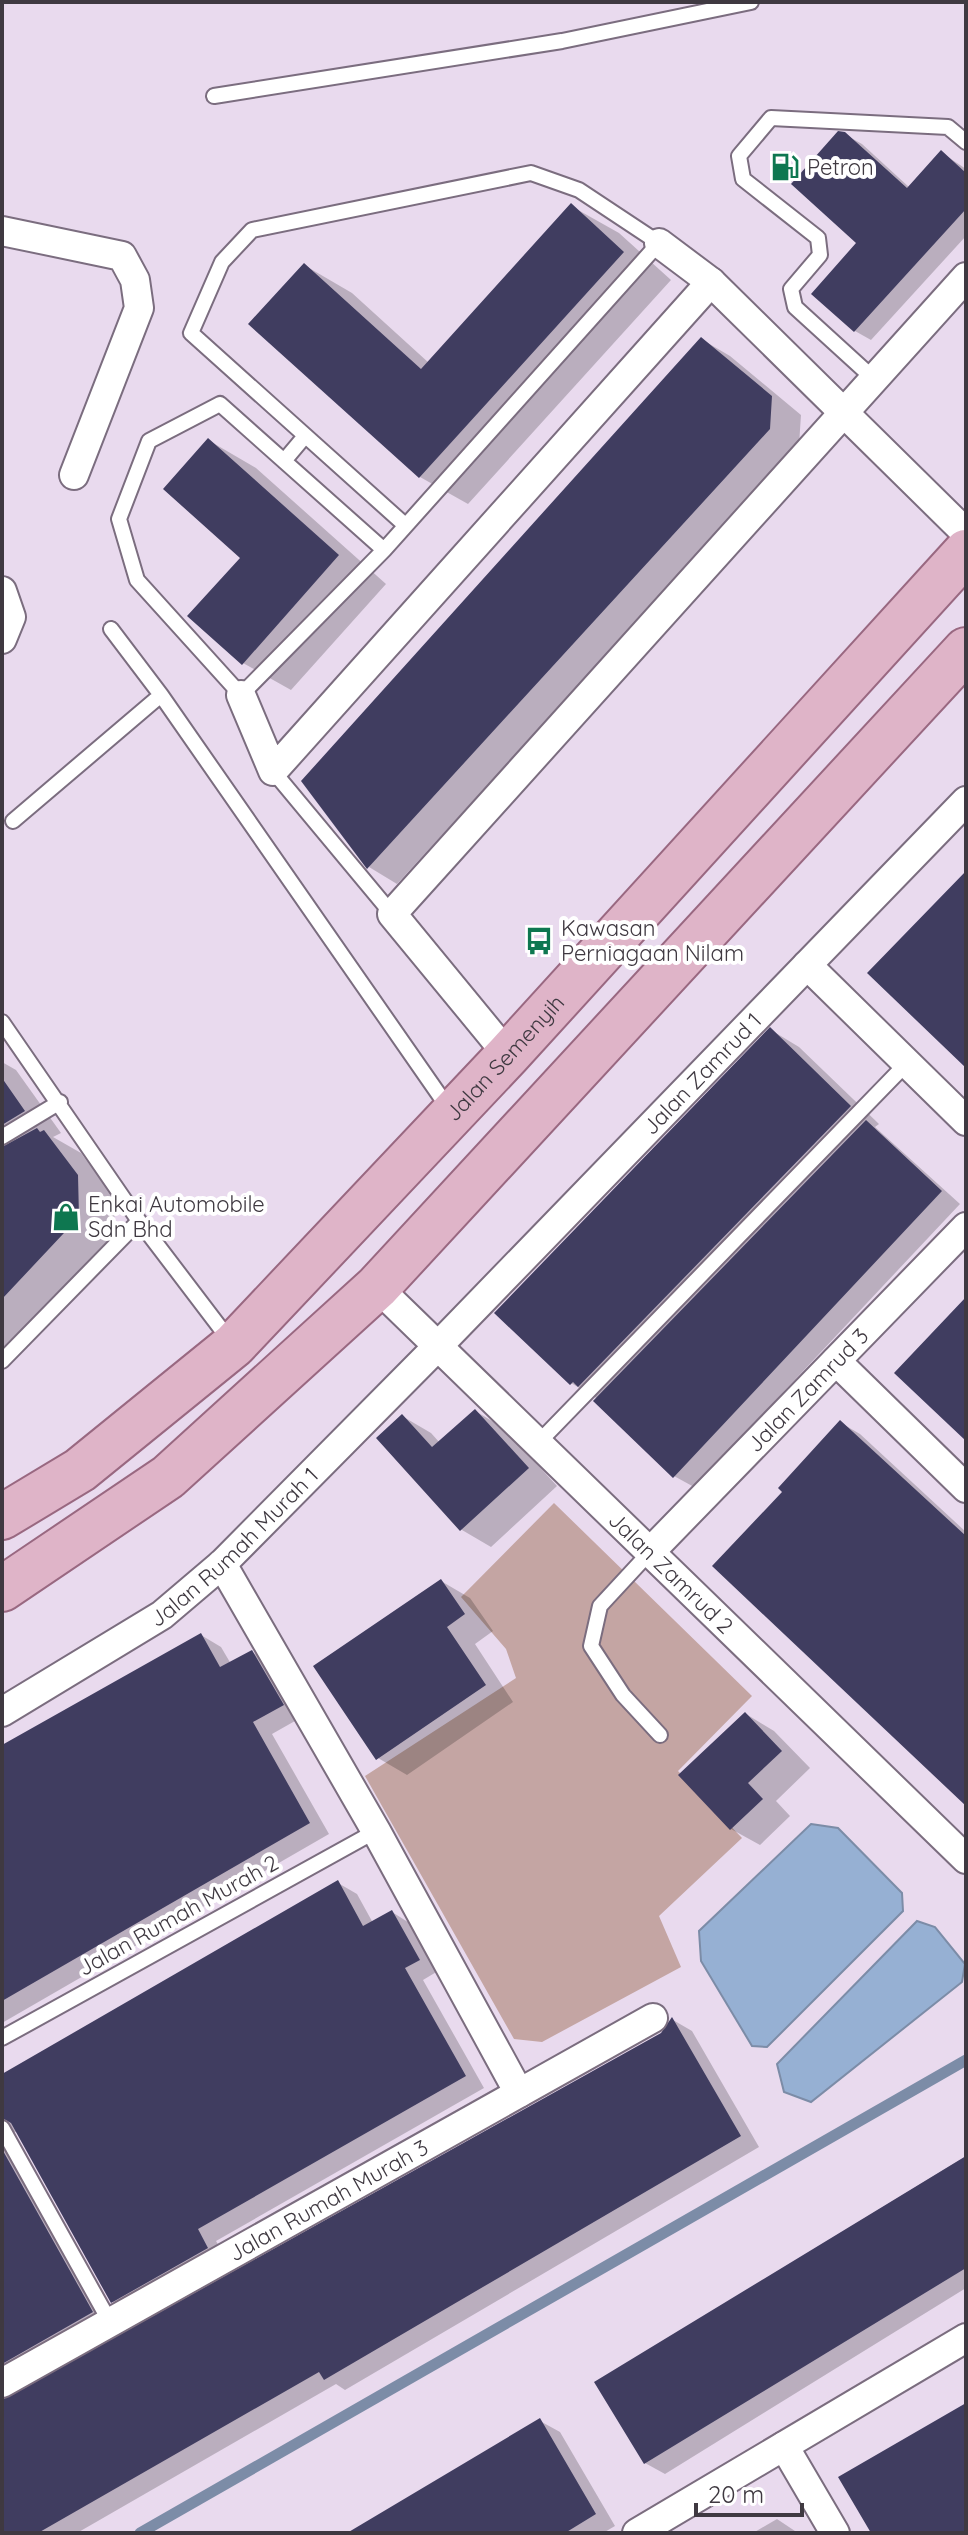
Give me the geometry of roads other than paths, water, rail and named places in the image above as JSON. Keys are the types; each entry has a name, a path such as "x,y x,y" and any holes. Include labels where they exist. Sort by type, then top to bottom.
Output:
{"main road":[{"name":"Jalan Semenyih","path":"2,1517 80,1470 234,1345 508,1055 966,552"},
{"path":"2,1589 31,1573 168,1477 377,1287 966,650"}],"street":[{"path":"2,231 122,256 135,280 139,308 74,475"},
{"path":"659,243 711,282 966,533"},
{"path":"508,1055 392,914 966,277"},
{"path":"241,695 273,771 711,282"},
{"path":"2,591 11,617 2,639"},
{"name":"Jalan Zamrud 1","path":"438,1346 966,801"},
{"path":"807,965 966,1121"},
{"name":"Jalan Zamrud 3","path":"650,1552 966,1227"},
{"name":"Jalan Zamrud 2","path":"377,1287 966,1859"},
{"name":"Jalan Rumah Murah 1","path":"2,1712 162,1615 222,1564 438,1346"},
{"path":"836,1361 966,1488"},
{"path":"222,1564 376,1831 519,2093"},
{"name":"Jalan Rumah Murah 3","path":"2,2383 653,2018"},
{"path":"637,2533 966,2338"},
{"path":"784,2446 835,2533"}],"lane":[{"path":"214,96 562,41 751,2"},
{"path":"874,379 795,307 791,289 820,255 818,238 743,179 739,156 771,118 948,127 966,142"},
{"path":"384,550 220,404 149,441 119,519 137,580 241,695 384,550 659,243 579,190 531,173 252,230 222,262 191,333 405,525"},
{"path":"284,461 305,436"},
{"path":"111,629 161,695 452,1113"},
{"path":"13,821 161,695"},
{"path":"273,771 392,914"},
{"path":"2,1022 60,1102 139,1221 234,1345"},
{"path":"538,1443 907,1063"},
{"path":"2,1137 60,1102"},
{"path":"2,1361 139,1221"},
{"path":"650,1552 600,1606 591,1646 623,1695 660,1735"},
{"name":"Jalan Rumah Murah 2","path":"2,2038 376,1831"},
{"path":"2,2128 110,2322"}],"water":[{"path":"811,1824 838,1828 902,1893 903,1911 767,2047 752,2046 701,1961 699,1931"},
{"path":"917,1921 935,1927 965,1964 962,1982 811,2102 784,2092 777,2064"}],"waterway":[{"path":"140,2533 966,2060"}],"place":[{"name":"Petron","path":"785,167"},
{"name":"Kawasan Perniagaan Nilam","path":"539,941"},
{"name":"Enkai Automobile Sdn Bhd","path":"66,1217"}]}
